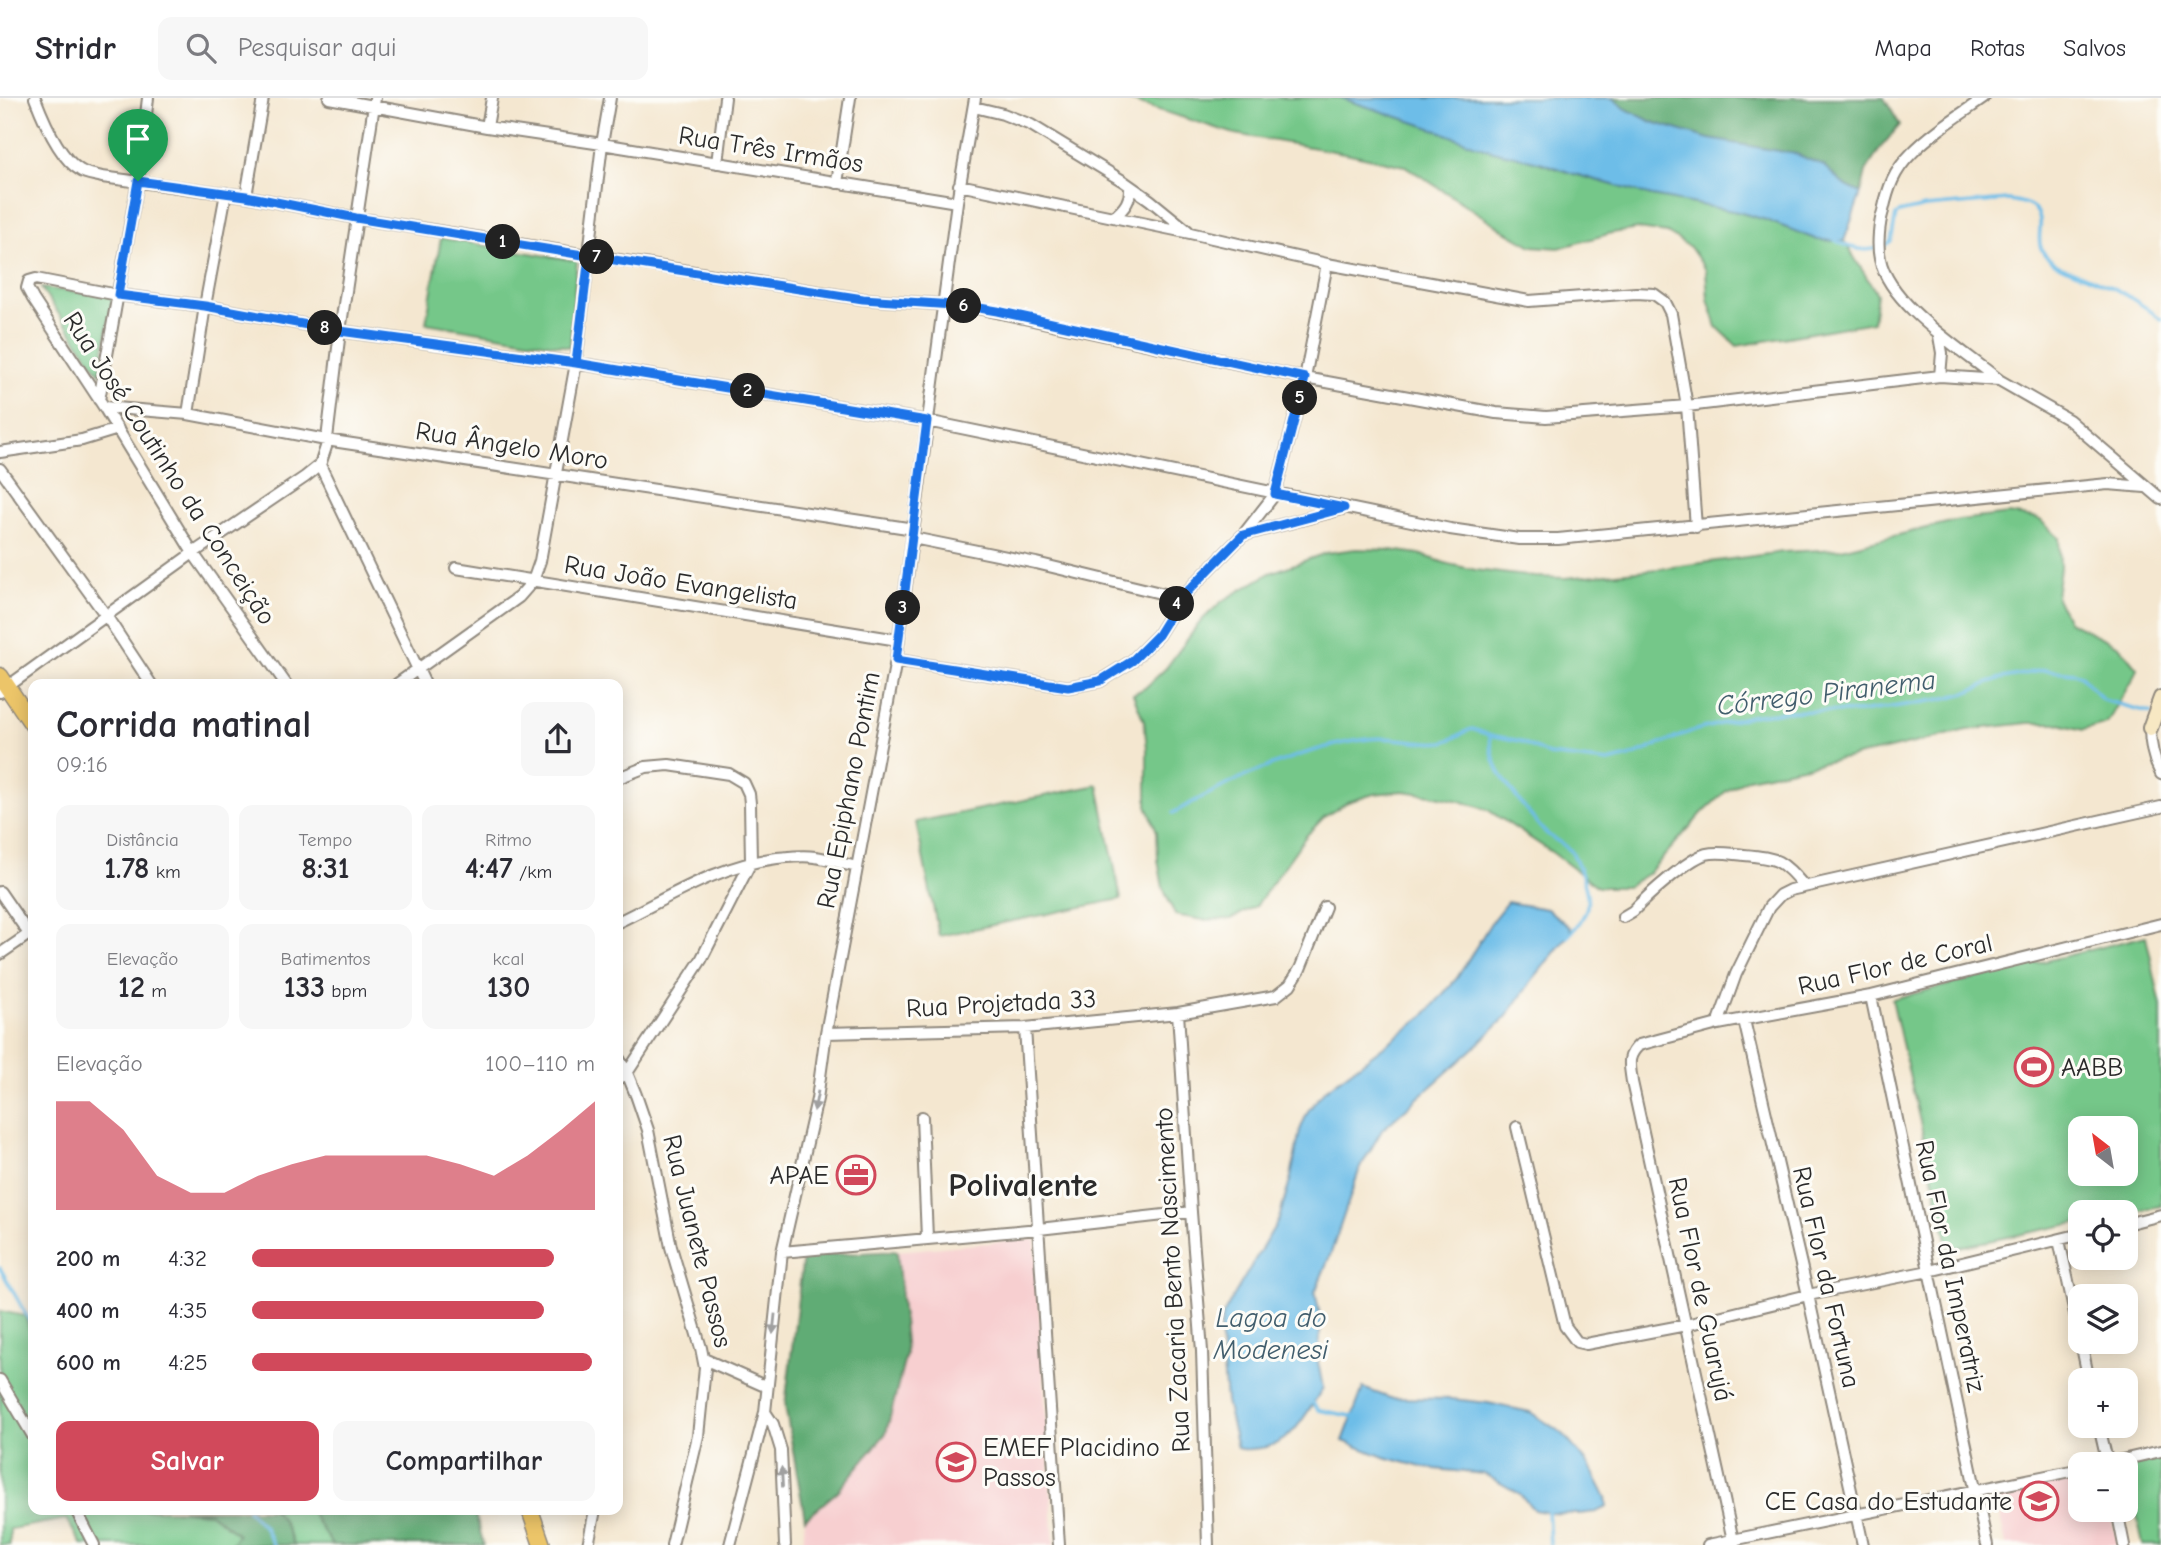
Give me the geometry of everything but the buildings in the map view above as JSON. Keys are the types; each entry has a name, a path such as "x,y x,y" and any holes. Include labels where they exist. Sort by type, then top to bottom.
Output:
{"main road":[{"path":"2,685 28,719"},
{"path":"532,1515 542,1545"}],"street":[{"path":"35,98 48,130 66,156 80,170 102,177 246,196 356,218 863,299 968,306 1305,378 1496,413 1546,417 1687,406 1940,376 1999,380"},
{"path":"102,403 138,181 148,98"},
{"path":"246,196 263,98"},
{"name":"Rua Três Irmãos","path":"329,98 374,102 487,127 957,202"},
{"path":"487,127 492,98"},
{"path":"404,679 519,597 533,581 540,561 576,363 610,98"},
{"path":"716,163 725,98"},
{"path":"837,183 850,98"},
{"path":"1984,98 1911,154 1889,183 1881,219 1880,258 1887,277 1904,301 1939,336 1962,350 1999,380 2069,420 2161,499"},
{"path":"2,685 107,617 193,553 320,465 326,440 374,102"},
{"path":"975,103 1031,125 1130,186 1190,233"},
{"name":"Rua Epiphano Pontim","path":"730,1545 765,1412 782,1252 817,1099 826,1033 896,660 942,305 975,103"},
{"path":"960,184 1327,264 1529,301 1654,294 1665,302 1671,314 1687,406 1696,527"},
{"path":"1114,217 1127,204 1131,195 1130,186"},
{"path":"187,414 226,193"},
{"path":"896,660 1068,687 1100,681 1132,661 1158,635 1181,598 1243,535 1275,494 1305,378 1327,264"},
{"name":"Rua José Coutinho da Conceição","path":"118,295 36,279 29,281 27,288 102,403 193,553 282,679"},
{"path":"118,295 205,306 340,331 576,363 927,421 1344,508 1450,529 1519,539 1558,539 1696,527 2108,484 2145,487"},
{"path":"1939,336 1942,353 1940,376"},
{"name":"Rua Ângelo Moro","path":"102,403 187,414 326,440 913,533 1181,598"},
{"path":"0,452 82,440 118,429"},
{"path":"320,465 422,679"},
{"path":"0,469 107,617 148,679"},
{"path":"1243,535 1344,508"},
{"name":"Rua João Evangelista","path":"456,568 898,640"},
{"path":"2161,698 2150,728 2150,744 2161,774"},
{"path":"623,776 646,767 669,765 729,775 744,783 749,794 751,862 701,960 623,1075"},
{"path":"1718,1024 1737,974 1769,907 1780,895 1804,886 2161,807"},
{"path":"1623,917 1688,863 1707,854 1772,858 1785,864 1804,886"},
{"path":"623,919 683,888 751,862 806,856 857,867"},
{"path":"0,892 28,929"},
{"name":"Rua Projetada 33","path":"826,1033 1026,1028 1178,1013 1276,996 1284,992 1300,969 1325,906"},
{"name":"Rua Flor de Coral","path":"1639,1045 1718,1024 1871,996 2161,924"},
{"path":"0,954 28,935"},
{"name":"Rua Flor da Imperatriz","path":"1871,996 1987,1545"},
{"name":"Rua Zacaria Bento Nascimento","path":"1178,1013 1202,1351 1208,1545"},
{"name":"Rua Flor da Fortuna","path":"1745,1020 1863,1545"},
{"path":"1026,1028 1059,1545"},
{"name":"Rua Flor de Guarujá","path":"1639,1045 1632,1052 1630,1061 1632,1082 1734,1543"},
{"name":"Rua Juanete Passos","path":"623,1078 648,1130 671,1247 705,1368 698,1436 672,1545"},
{"path":"922,1117 927,1238"},
{"path":"1517,1127 1565,1325 1577,1342 1594,1344 1686,1325 2068,1238"},
{"path":"782,1252 1039,1229 1191,1212"},
{"path":"2138,1220 2161,1215"},
{"path":"2059,1240 2068,1284"},
{"path":"704,1359 767,1387"},
{"path":"0,1380 28,1428"},
{"path":"765,1412 773,1423 781,1450 785,1545"},
{"path":"2138,1456 2161,1451"},
{"path":"1708,1545 1734,1543 2068,1472"},
{"path":"79,1515 94,1545"},
{"path":"588,1545 594,1515"},
{"path":"2119,1522 2124,1545"}],"shaded area":[{"name":"EMEF Placidino Passos","path":"1035,1239 1054,1545 803,1545 805,1519 838,1491 906,1354 897,1251"},
{"name":"CE Casa do Estudante","path":"2068,1478 2068,1522 2112,1522 2118,1545 2006,1545 1995,1492"}],"green space":[{"path":"1121,98 1341,98 1571,173 1652,196 1738,212 1818,240 1844,241 1877,294 1873,322 1737,346 1717,327 1708,299 1706,270 1690,247 1667,233 1639,229 1612,233 1559,248 1532,246 1405,166 1235,134"},
{"path":"1612,98 1884,98 1900,125 1866,171 1861,193 1844,185 1824,166 1796,154 1709,139 1652,122 1626,109"},
{"path":"441,238 577,261 570,347 426,323"},
{"path":"41,288 113,296 100,374"},
{"path":"2009,514 2039,519 2059,538 2060,568 2056,596 2068,621 2119,646 2137,668 2107,723 2083,730 2056,723 2028,723 1967,730 1748,778 1725,792 1704,811 1649,873 1626,887 1598,887 1488,810 1460,801 1403,791 1374,794 1348,802 1324,817 1306,836 1256,906 1231,919 1203,920 1175,915 1163,888 1157,832 1147,805 1144,721 1133,694 1145,688 1166,668 1201,621 1221,602 1270,573 1326,553 1356,549 1419,554 1476,570 1565,578 1783,552 1841,549 1959,520"},
{"path":"1098,785 1121,899 939,936 916,822"},
{"name":"AABB","path":"2146,936 2161,1006 2161,1206 2138,1211 2138,1200 2068,1200 2068,1225 1949,1249 1892,999"},
{"path":"897,1251 906,1354 886,1433 838,1491 805,1519 785,1406 803,1256"},
{"path":"0,1311 25,1316 28,1325 28,1515 213,1515 239,1535 231,1545 82,1545 66,1519 10,1529 10,1545 0,1545"},
{"path":"2161,1459 2161,1545 2143,1545 2138,1521 2138,1464"},
{"path":"213,1515 278,1515 294,1545 231,1545 238,1534"},
{"path":"278,1515 313,1515 332,1545 294,1545"},
{"path":"313,1515 475,1515 484,1545 332,1545"}],"water":[{"path":"1341,98 1612,98 1626,109 1652,122 1709,139 1796,154 1824,166 1844,185 1861,193 1844,241 1818,240 1738,212 1652,196 1543,163 1489,150"},
{"name":"Lagoa do Modenesi","path":"1507,902 1547,909 1571,928 1570,933 1507,1016 1382,1130 1360,1168 1315,1292 1321,1320 1318,1362 1323,1388 1298,1426 1281,1441 1260,1448 1237,1448 1226,1401 1220,1329 1223,1315 1279,1219 1300,1130 1308,1111 1324,1091 1424,1016 1457,978"},
{"path":"1363,1388 1390,1398 1452,1399 1530,1412 1562,1433 1589,1465 1606,1498 1607,1507 1596,1512 1578,1514 1534,1510 1520,1494 1484,1474 1425,1468 1384,1457 1343,1441"}],"waterway":[{"path":"1835,240 1856,248 1877,248 1891,241 1896,215 1899,213 1925,207 2008,200 2025,204 2035,209 2039,216 2041,249 2047,257 2064,268 2122,293 2161,319"},
{"name":"Córrego Piranema","path":"1173,813 1218,789 1293,757 1368,739 1443,742 1472,729 1520,741 1549,755 1608,762 1629,757 1692,731 1751,716 1790,711 1860,712 1937,700 1966,693 1998,679 2044,670 2075,673 2103,700 2152,713"},
{"path":"1490,735 1494,759 1505,781 1544,831 1571,851 1580,870 1587,906 1581,921 1567,937"},
{"path":"0,1268 28,1318"},
{"path":"1311,1400 1318,1410 1357,1417"},
{"path":"1548,1509 1550,1545"},
{"path":"253,1515 265,1528 273,1545"}],"place":[{"name":"AABB","path":"2034,1067"},
{"name":"APAE","path":"856,1175"},
{"name":"EMEF Placidino Passos","path":"956,1462"},
{"name":"CE Casa do Estudante","path":"2039,1501"}],"district":[{"name":"Polivalente","path":"1023,1184"}],"route":[{"path":"138,181 118,295 205,306 340,331 576,363 583,309 589,256 863,299 968,306 1305,378 1275,494 1344,508 1243,535 1181,598 1158,635 1132,661 1100,681 1068,687 896,660 927,421 576,363 589,256 356,218 246,196 138,181"}]}
